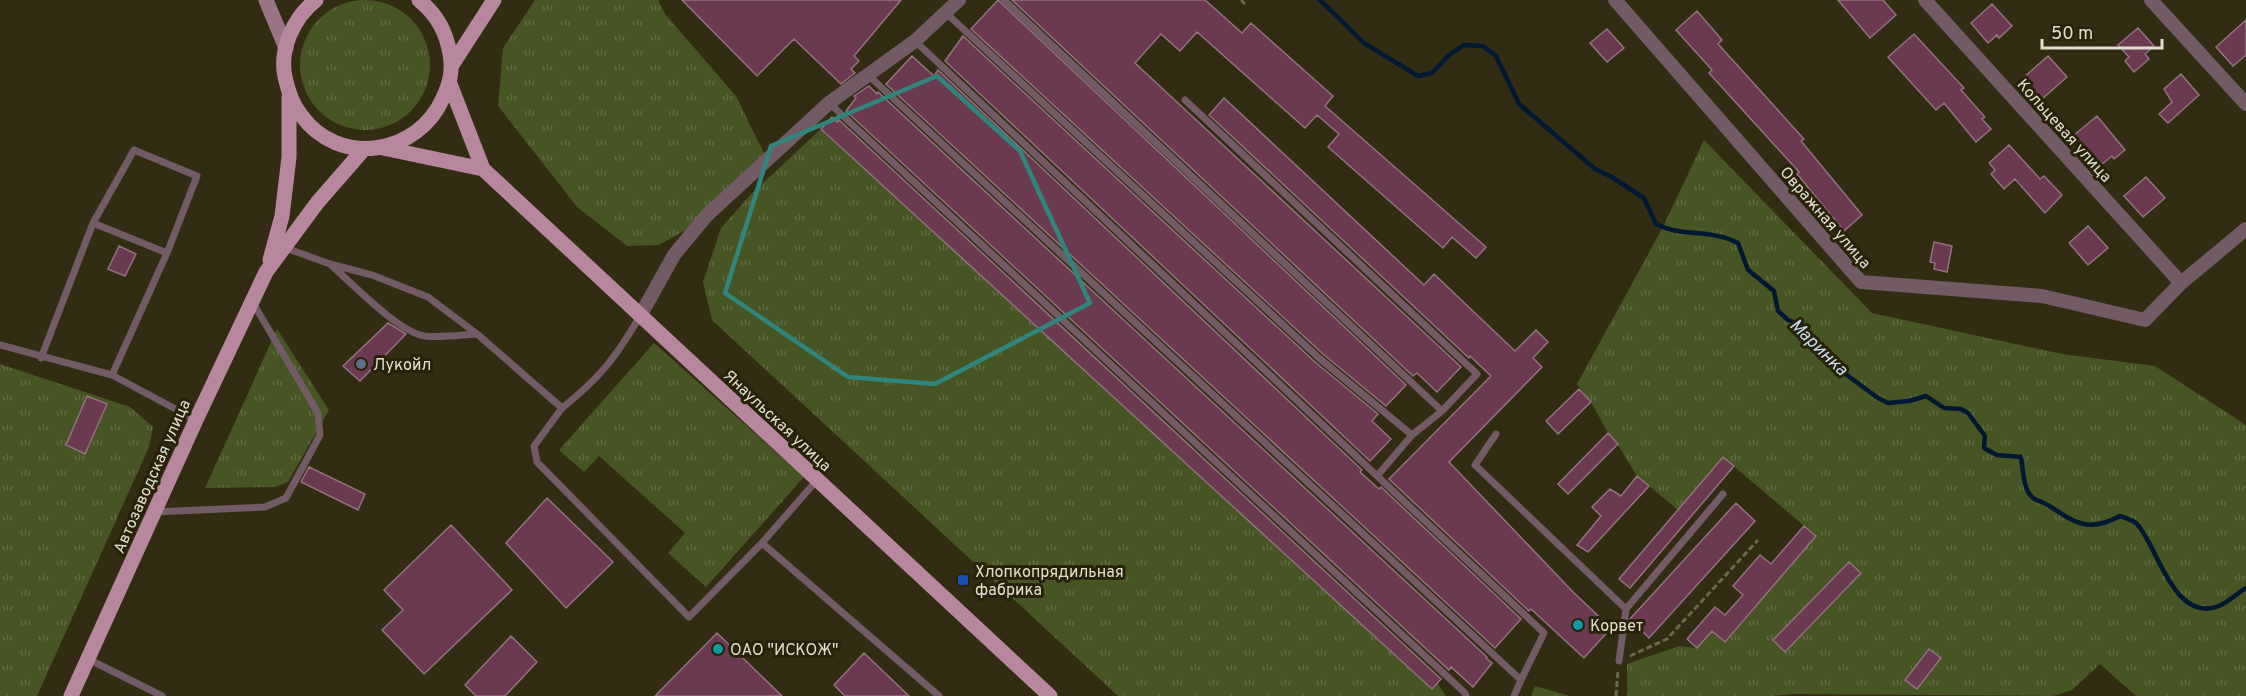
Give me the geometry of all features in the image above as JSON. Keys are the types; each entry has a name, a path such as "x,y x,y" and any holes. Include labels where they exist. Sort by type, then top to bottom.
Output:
{"main road":[{"path":"266,0 286,48"},
{"path":"266,272 282,216 290,158 289,94 284,71 286,48 294,26 307,7 316,0"},
{"path":"383,148 413,136 437,113 450,84 452,64 447,36 433,12 419,0"},
{"path":"452,64 494,0"},
{"path":"450,84 483,169"},
{"path":"289,94 301,116 318,133 340,144 363,149 383,148 483,169"},
{"path":"266,272 317,203 363,149"},
{"name":"Янаульская улица","path":"483,169 1050,696"},
{"name":"Автозаводская улица","path":"71,696 266,272"}],"street":[{"path":"640,316 674,255 707,215 829,103 915,41 959,0"},
{"name":"Овражная улица","path":"1615,0 1861,282 2042,296 2145,320 2181,282"},
{"name":"Кольцевая улица","path":"1925,0 2181,282"},
{"path":"2151,0 2246,104"},
{"path":"2181,282 2246,229"}],"lane":[{"path":"1004,0 1442,411"},
{"path":"946,13 1319,358 1412,435"},
{"path":"915,41 1544,633 1514,696"},
{"path":"867,74 1521,680"},
{"path":"1185,100 1477,374 1442,411 1412,435 1377,476"},
{"path":"829,103 1466,696"},
{"path":"42,358 93,224 134,150 197,176 167,253 112,375"},
{"path":"93,224 167,253"},
{"path":"283,247 330,264 372,274 428,297 477,334 562,408"},
{"path":"330,264 399,325 413,333 426,336 477,334"},
{"path":"154,513 265,507 286,498 320,435 318,413 252,300"},
{"path":"640,316 620,351 591,385 562,408 534,446 537,462 689,617 762,543 817,480"},
{"path":"0,345 112,375 196,420"},
{"path":"1496,434 1475,465 1626,609"},
{"path":"1618,661 1626,609 1723,494"},
{"path":"762,543 939,696"},
{"path":"88,658 162,696"}],"path":[{"path":"1241,0 1245,4"},
{"path":"1616,696 1618,661 1667,639 1758,540"}],"highlighted area":[{"path":"937,76 1020,151 1090,303 935,384 848,377 725,293 771,146"}],"green space":[{"path":"365,0 390,5 411,19 425,40 430,65 425,90 411,111 390,125 365,130 340,125 319,111 305,90 300,65 305,40 319,19 340,5"},
{"path":"535,0 658,0 665,14 736,96 765,155 689,228 659,245 627,246 577,207 498,106 503,48"},
{"path":"821,129 1432,689 1437,683 1446,696 1118,696 712,320 703,282 721,228 753,192"},
{"path":"1704,140 1872,313 2062,354 2155,366 2246,425 2246,696 2136,696 2100,664 2072,690 2053,696 1794,694 1627,696 1627,664 1679,646 1697,648 1712,631 1725,642 1816,536 1723,457 1678,510 1637,476 1608,433 1591,402 1577,384 1663,227"},
{"path":"277,329 329,410 288,482 275,487 205,488"},
{"path":"654,343 804,477 706,587 668,553 685,533 599,456 584,472 559,450"},
{"path":"0,364 130,407 153,427 149,447 37,696 0,696"},
{"path":"1535,686 1570,696 1531,696"}],"building":[{"path":"682,0 901,0 854,56 859,61 851,69 855,73 841,84 794,39 757,76"},
{"path":"998,0 1406,385 1386,406 1323,354 971,29"},
{"path":"1012,0 1205,0 1242,33 1251,23 1333,96 1325,106 1486,247 1476,258 1452,237 1443,248 1328,147 1339,134 1317,115 1305,128 1197,32 1180,51 1161,34 1135,63 1461,367 1437,392 1417,373 1413,376"},
{"path":"1838,0 1883,0 1896,15 1870,38"},
{"path":"1992,4 2012,26 1999,38 1997,35 1988,43 1971,23"},
{"path":"1697,11 1722,40 1718,44 1804,139 1801,141 1862,215 1844,231 1797,174 1799,172 1709,73 1712,70 1676,30"},
{"path":"2246,20 2246,55 2233,66 2216,47"},
{"path":"2138,28 2154,46 2145,54 2149,59 2134,72 2125,61 2129,57 2118,45"},
{"path":"1607,29 1624,48 1607,62 1590,43"},
{"path":"1914,34 1964,88 1961,90 1985,117 1982,119 1991,129 1976,142 1944,103 1936,110 1888,57"},
{"path":"963,36 1315,362 1378,414 1372,421 1391,439 1370,461 945,61"},
{"path":"912,56 934,76 938,70 1362,470 1360,472 1379,489 1381,487 1521,619 1495,648 886,84"},
{"path":"2048,56 2067,77 2042,99 2023,78"},
{"path":"2181,74 2199,95 2168,123 2159,114 2172,102 2164,89"},
{"path":"869,86 1487,657 1492,663 1473,687 1451,667 1449,670 846,111 856,98 854,96"},
{"path":"1224,98 1424,285 1434,274 1515,351 1536,330 1548,342 1533,358 1542,367 1449,462 1573,592 1611,628 1584,658 1531,609 1529,611 1389,479 1491,376 1209,115"},
{"path":"2097,116 2125,150 2114,159 2112,156 2095,170 2084,158 2089,154 2073,136"},
{"path":"832,117 837,122 839,120 1441,679 1432,689 821,129"},
{"path":"2009,145 2040,179 2044,176 2062,195 2045,213 2015,179 2004,189 1991,174 1995,170 1989,163"},
{"path":"2146,177 2165,198 2143,217 2124,196"},
{"path":"2088,226 2108,248 2088,265 2069,243"},
{"path":"1934,242 1952,246 1947,272 1934,269 1935,263 1930,262"},
{"path":"119,246 136,254 125,276 108,269"},
{"path":"388,323 406,334 360,381 343,366"},
{"path":"1579,389 1591,402 1558,434 1546,421"},
{"path":"87,396 107,404 85,454 66,445"},
{"path":"1608,433 1618,444 1568,494 1558,484"},
{"path":"1723,457 1734,466 1630,588 1619,579"},
{"path":"309,467 365,494 358,510 301,482"},
{"path":"1637,476 1649,486 1588,552 1577,545 1601,516 1592,507 1610,489 1621,496"},
{"path":"547,498 613,562 566,608 506,543"},
{"path":"1736,503 1755,521 1649,638 1630,619"},
{"path":"451,525 512,590 424,674 382,630 403,610 384,590"},
{"path":"1804,526 1816,536 1725,642 1712,631 1697,648 1687,639 1715,607 1725,615 1743,595 1733,586 1760,555 1771,564"},
{"path":"1849,562 1861,573 1785,652 1773,640"},
{"name":"ОАО \"ИСКОЖ\"","path":"717,633 782,696 655,696"},
{"path":"511,636 537,662 505,696 476,696 465,685"},
{"path":"1929,649 1941,658 1917,689 1905,680"},
{"path":"864,653 909,696 845,696 834,685"}],"waterway":[{"name":"Маринка","path":"1320,0 1364,43 1418,76 1432,73 1449,55 1464,45 1483,46 1496,56 1519,104 1595,169 1644,198 1656,224 1676,231 1727,238 1738,243 1748,270 1774,291 1778,311 1788,320 1799,324 1825,358 1878,398 1888,403 1909,401 1926,396 1944,408 1961,409 1968,413 1985,436 1984,448 1997,455 2021,457 2025,484 2034,498 2082,524 2099,524 2120,516 2131,520 2145,535 2169,580 2190,604 2203,609 2219,606 2246,588"}],"place":[{"name":"Лукойл","path":"361,364"},
{"name":"Хлопкопрядильная фабрика","path":"963,580"},
{"name":"Корвет","path":"1578,625"},
{"name":"ОАО \"ИСКОЖ\"","path":"718,649"}]}
